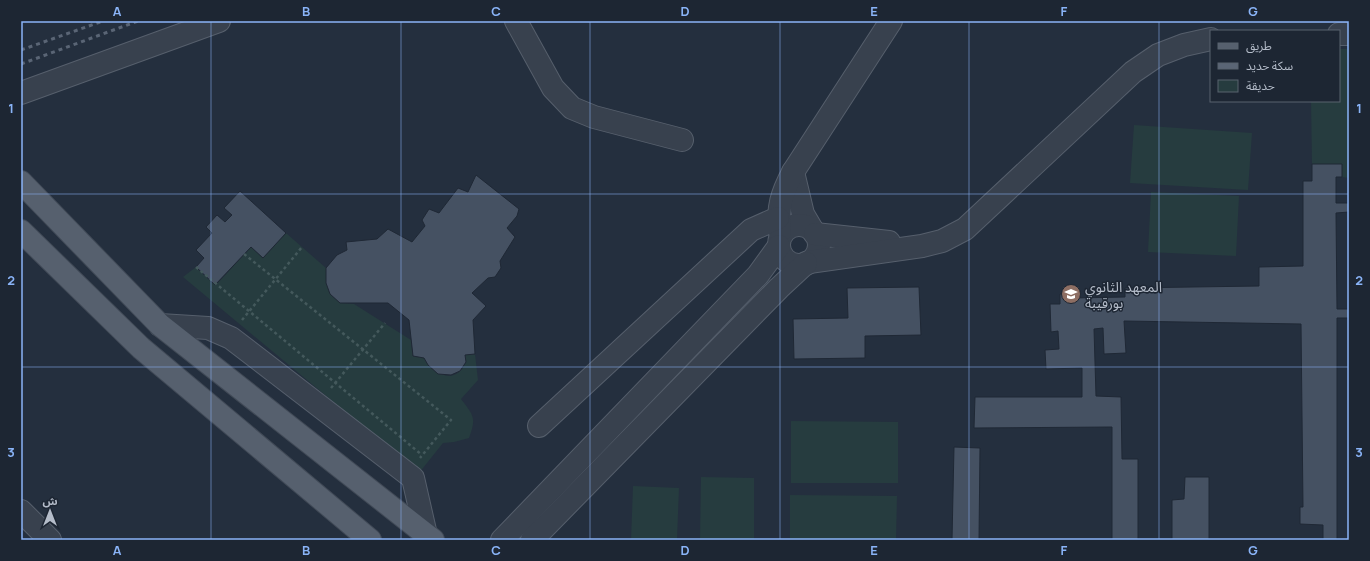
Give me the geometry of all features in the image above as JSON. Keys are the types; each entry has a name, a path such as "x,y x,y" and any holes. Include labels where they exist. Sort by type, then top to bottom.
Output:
{"main road":[{"path":"21,182 160,325 430,537"},
{"path":"21,231 141,348 370,540"}],"street":[{"path":"21,93 220,21"},
{"path":"516,21 553,88 572,108 594,117 682,140"},
{"path":"891,21 793,172 782,193 779,234 783,258 788,262 800,265 922,246 942,241 965,229 1133,72 1158,55 1184,45 1210,39"},
{"path":"532,540 778,288 808,263 817,252 818,240 803,214 793,172"},
{"path":"502,540 758,274 779,234 790,227 802,226 808,228 814,233 922,246"},
{"path":"540,426 751,230 779,234"},
{"path":"160,325 208,328 231,338 413,478 430,537"},
{"path":"21,511 50,540"}],"path":[{"path":"239,323 302,247"},
{"path":"244,254 451,420 417,461"},
{"path":"196,267 422,455"},
{"path":"330,389 385,324"}],"green space":[{"path":"1340,49 1349,49 1349,178 1342,177 1342,164 1312,164 1311,102 1340,102"},
{"path":"1134,125 1252,133 1248,190 1130,183"},
{"path":"1151,192 1239,196 1236,256 1148,252"},
{"path":"286,233 326,268 326,283 330,294 340,303 354,304 411,340 413,356 424,358 436,371 446,376 456,374 462,369 466,362 465,355 475,354 478,380 461,399 471,413 473,421 469,438 443,443 419,473 183,277 196,267 216,285 251,247 263,258"},
{"path":"791,421 898,422 898,483 791,483"},
{"path":"701,477 754,478 754,540 700,540"},
{"path":"633,486 679,488 677,540 631,540"},
{"path":"790,495 897,496 896,540 790,540"}],"building":[{"path":"1312,164 1342,164 1342,177 1336,177 1336,203 1349,203 1349,212 1336,213 1337,309 1349,309 1349,318 1337,318 1337,540 1323,540 1323,525 1300,524 1300,507 1303,507 1301,324 1124,321 1126,353 1104,354 1103,328 1094,329 1096,396 1121,397 1122,459 1138,459 1138,540 1112,540 1112,427 974,428 975,397 1082,397 1082,368 1046,369 1045,350 1059,349 1058,331 1051,332 1050,304 1060,304 1060,294 1072,294 1072,298 1125,297 1125,288 1259,286 1259,267 1303,266 1303,181 1312,181"},
{"path":"476,175 519,209 517,216 507,228 515,237 500,261 501,268 495,277 488,278 472,293 486,306 473,320 475,354 465,355 466,362 460,371 451,375 438,374 428,365 424,358 413,356 409,320 388,303 340,303 330,294 326,283 326,268 337,255 347,250 346,242 377,239 388,229 412,242 425,226 422,220 429,209 439,213 458,188 468,192"},
{"path":"240,191 286,233 263,258 251,247 215,285 196,267 204,258 196,250 212,233 206,227 217,215 225,222 232,215 224,208"},
{"path":"919,287 921,335 865,336 865,358 794,359 793,319 848,318 847,288"},
{"path":"954,447 980,448 979,540 952,540"},
{"path":"1185,477 1209,477 1209,540 1172,540 1172,500 1184,499"}],"railway":[{"path":"21,50 103,21"},
{"path":"21,64 138,21"}],"place":[{"name":"المعهد الثانوي بورقيبة","path":"1071,294"}]}
